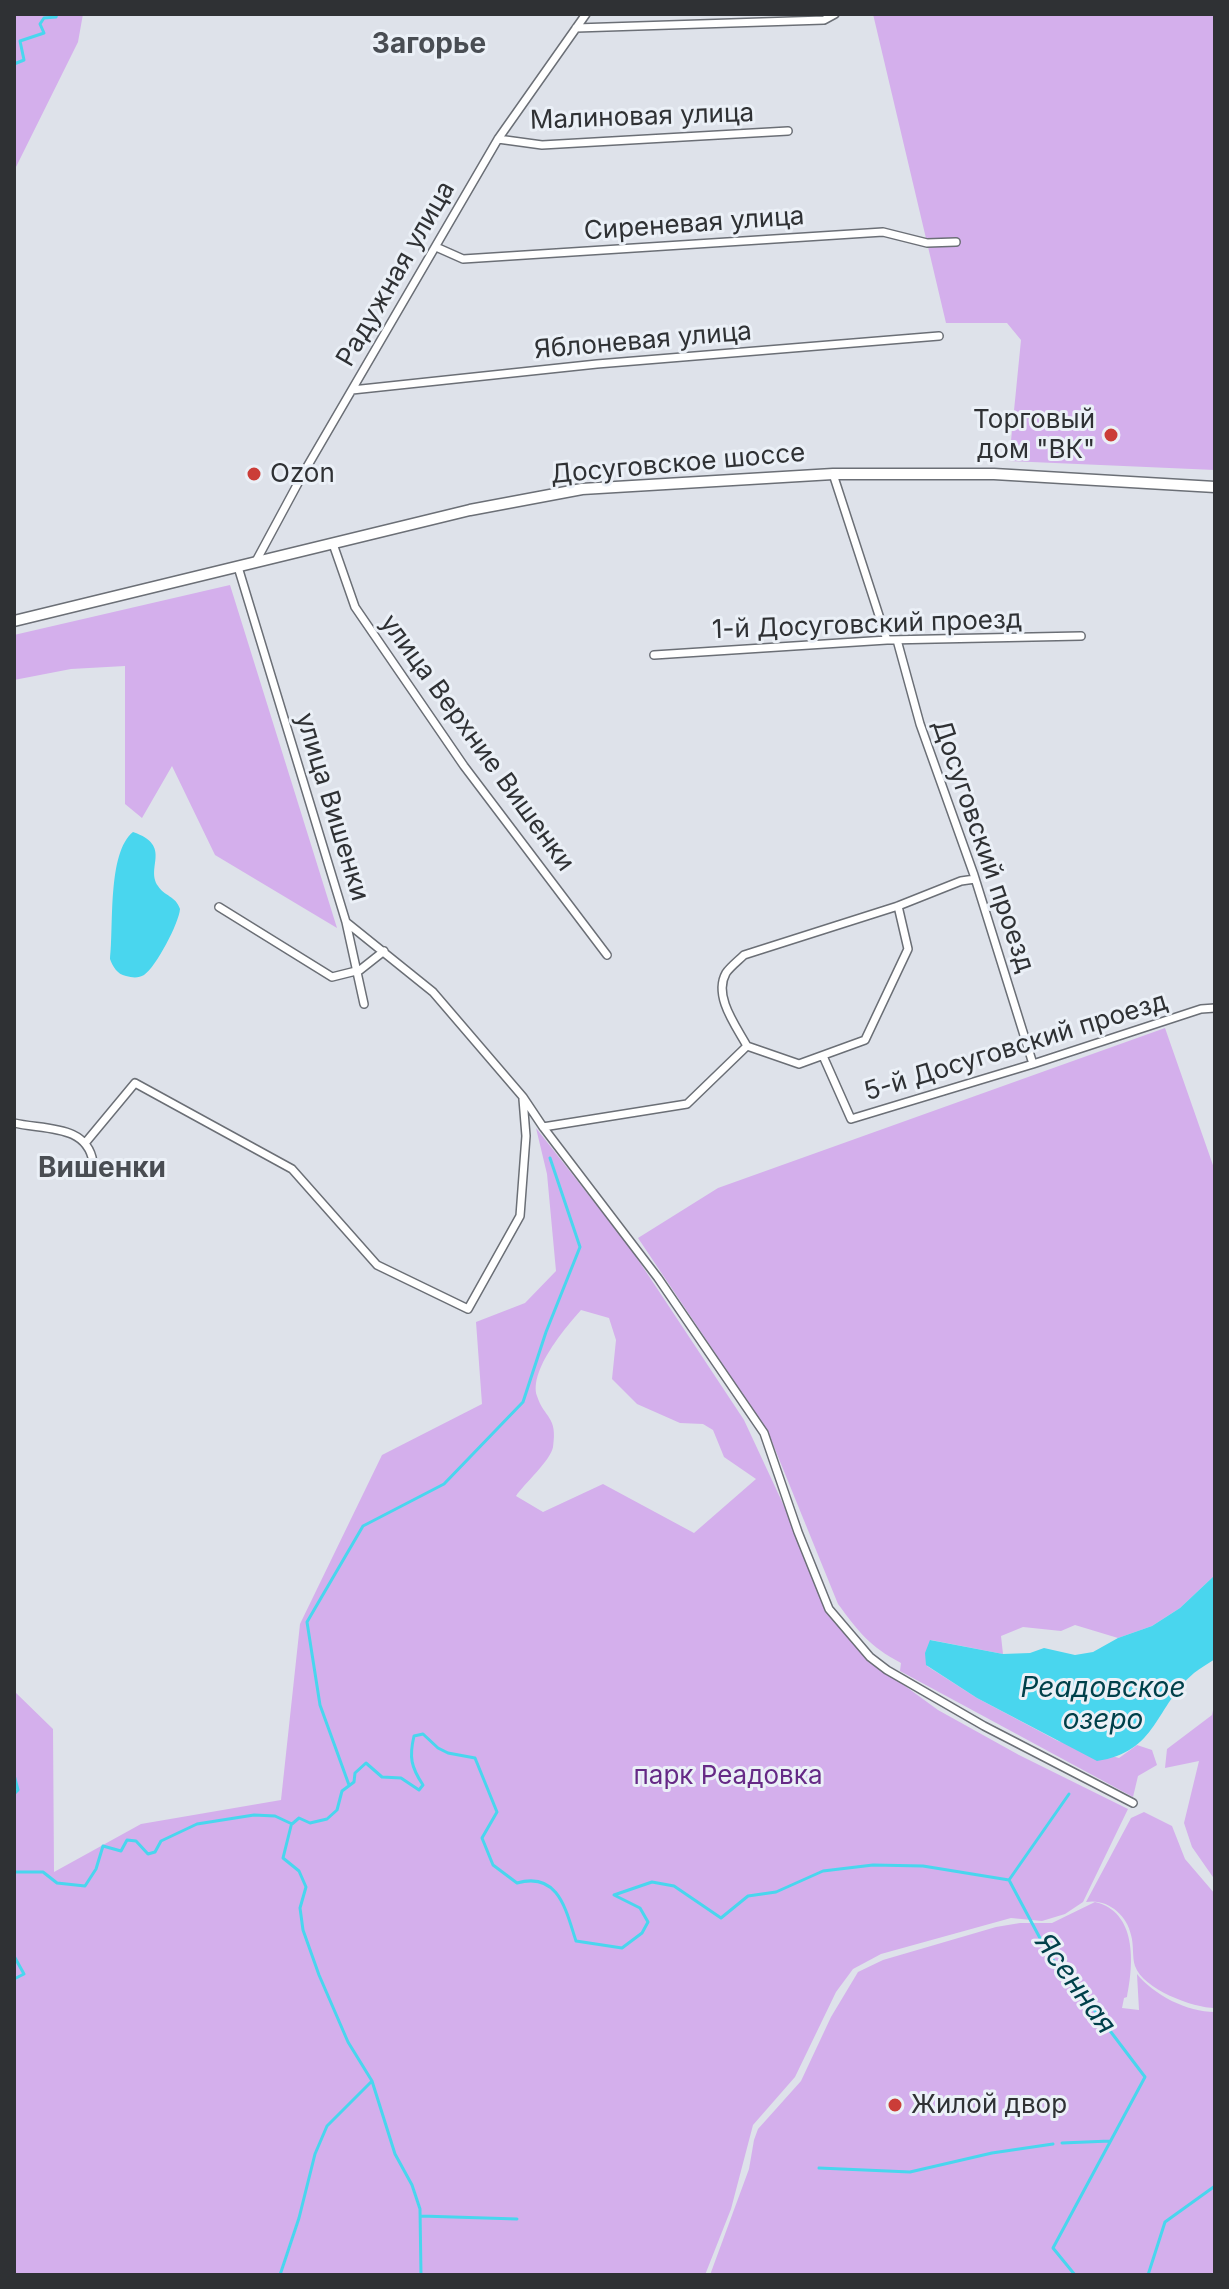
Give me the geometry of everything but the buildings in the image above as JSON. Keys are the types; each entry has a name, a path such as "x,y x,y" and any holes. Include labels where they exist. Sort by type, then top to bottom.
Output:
{"main road":[{"name":"Досуговское шоссе","path":"14,621 470,510 582,489 833,474 994,474 1215,487"}],"street":[{"name":"Радужная улица","path":"255,563 498,139 586,14"},
{"path":"576,28 824,20 835,14"},
{"name":"Малиновая улица","path":"498,139 542,145 788,131"},
{"name":"Сиреневая улица","path":"436,247 463,259 883,232 927,243 956,242"},
{"name":"Яблоневая улица","path":"352,390 597,364 939,336"},
{"path":"833,474 887,640"},
{"name":"улица Верхние Вишенки","path":"333,544 355,607 464,766 607,955"},
{"name":"улица Вишенки","path":"238,567 345,920 433,992 523,1097 658,1278 764,1433 829,1609 870,1657 907,1682 984,1726 1133,1803"},
{"name":"1-й Досуговский проезд","path":"654,655 887,640 1081,636"},
{"name":"Досуговский проезд","path":"897,640 920,724 975,879 1033,1064"},
{"path":"898,906 908,949 865,1040 799,1064 747,1046 726,1006 721,989 726,973 744,955 898,906 961,881 975,879"},
{"path":"219,907 332,977 357,971 384,951"},
{"path":"345,920 364,1004"},
{"name":"5-й Досуговский проезд","path":"823,1056 851,1119 1201,1009 1215,1008"},
{"path":"543,1127 687,1104 747,1046"},
{"path":"86,1142 135,1083 292,1169 377,1265 468,1309 520,1216 526,1136 523,1097"},
{"path":"14,1123 74,1133 86,1142 93,1162"}],"green space":[{"path":"14,14 83,14 78,42 14,171"},
{"path":"873,14 1215,14 1215,470 1009,461 1021,340 1007,323 946,323"},
{"path":"230,585 337,928 215,855 172,766 142,818 125,804 125,666 71,669 14,680 14,635"},
{"path":"1165,1028 1215,1171 1215,1575 1180,1608 1152,1626 1118,1638 1075,1625 1061,1631 1023,1627 1001,1636 1003,1654 931,1640 927,1666 977,1698 1058,1741 1119,1758 1137,1745 1152,1750 1157,1765 1138,1776 1133,1797 900,1671 901,1663 881,1651 859,1630 838,1604 768,1432 638,1238 718,1188"},
{"name":"парк Реадовка","path":"536,1128 631,1249 744,1420 791,1521 829,1616 868,1659 938,1710 1019,1755 1128,1809 1083,1902 1065,1914 1042,1921 1011,1918 881,1954 853,1969 836,1992 795,2077 753,2125 731,2209 705,2275 14,2275 14,1691 53,1729 54,1872 141,1824 281,1800 300,1624 382,1455 482,1404 476,1322 525,1303 556,1271 547,1174","holes":["581,1310 609,1318 616,1340 612,1379 637,1404 680,1423 703,1424 713,1430 724,1457 756,1479 694,1533 603,1484 543,1512 516,1496 543,1465 553,1447 554,1429 537,1396 538,1374 543,1362"]},
{"path":"1215,1700 1215,1880 1192,1847 1184,1823 1199,1761 1165,1768 1167,1749 1212,1715"},
{"path":"1144,1812 1172,1826 1185,1859 1215,1894 1215,2008 1182,2001 1148,1982 1135,1966 1132,1939 1125,1920 1108,1905 1086,1902 1131,1818"},
{"path":"1095,1902 1119,1916 1129,1940 1131,1969 1122,2008 1139,2010 1137,1974 1152,1989 1172,2001 1193,2009 1215,2012 1215,2275 710,2275 749,2169 758,2129 801,2081 831,2017 858,1972 883,1960 996,1927 1052,1923"}],"water":[{"path":"133,832 152,844 158,886 176,901 180,909 176,924 149,970 144,975 129,977 120,974 110,959 115,873 125,842"},
{"name":"Реадовское озеро","path":"1215,1575 1215,1659 1181,1686 1144,1738 1117,1756 1097,1761 977,1698 926,1665 925,1653 930,1640 1003,1654 1030,1653 1044,1648 1075,1655 1093,1652 1118,1638 1152,1626 1180,1608"}],"waterway":[{"path":"14,64 24,60 20,41 44,33 40,24 44,18 56,17 57,14"},
{"path":"349,1785 320,1705 307,1622 363,1526 444,1484 523,1402 546,1332 580,1247 550,1158"},
{"name":"Ясенная","path":"14,1872 43,1872 57,1883 85,1886 96,1869 103,1846 121,1851 127,1840 136,1841 148,1854 155,1852 161,1841 197,1824 254,1815 275,1816 292,1824 299,1818 310,1823 327,1819 337,1810 342,1791 354,1782 355,1773 366,1763 382,1777 401,1778 419,1790 423,1785 412,1762 412,1750 414,1736 423,1734 448,1753 475,1758 497,1812 482,1838 493,1865 517,1883 531,1881 551,1888 564,1906 576,1941 622,1948 642,1933 648,1922 640,1908 614,1895 652,1882 674,1886 721,1918 748,1896 776,1892 823,1871 873,1865 923,1866 1009,1880 1049,1955 1145,2077 1053,2248 1075,2275"},
{"name":"Ясенная","path":"14,1775 18,1790 14,1794"},
{"path":"1009,1880 1069,1794"},
{"path":"291,1826 283,1858 299,1871 306,1887 300,1908 303,1930 348,2042 372,2081 395,2154 412,2185 420,2209 421,2275"},
{"path":"14,1956 24,1974 14,1979"},
{"path":"280,2275 299,2218 315,2154 327,2126 372,2081"},
{"path":"1062,2143 1110,2141"},
{"path":"819,2168 910,2172 992,2153 1053,2144"},
{"path":"1148,2275 1165,2222 1215,2186"},
{"path":"421,2216 517,2219"}],"place":[{"name":"Торговый дом \"ВК\"","path":"1111,435"},
{"name":"Ozon","path":"254,474"},
{"name":"Жилой двор","path":"895,2105"}],"district":[{"name":"Загорье","path":"429,45"},
{"name":"Вишенки","path":"102,1169"}]}
